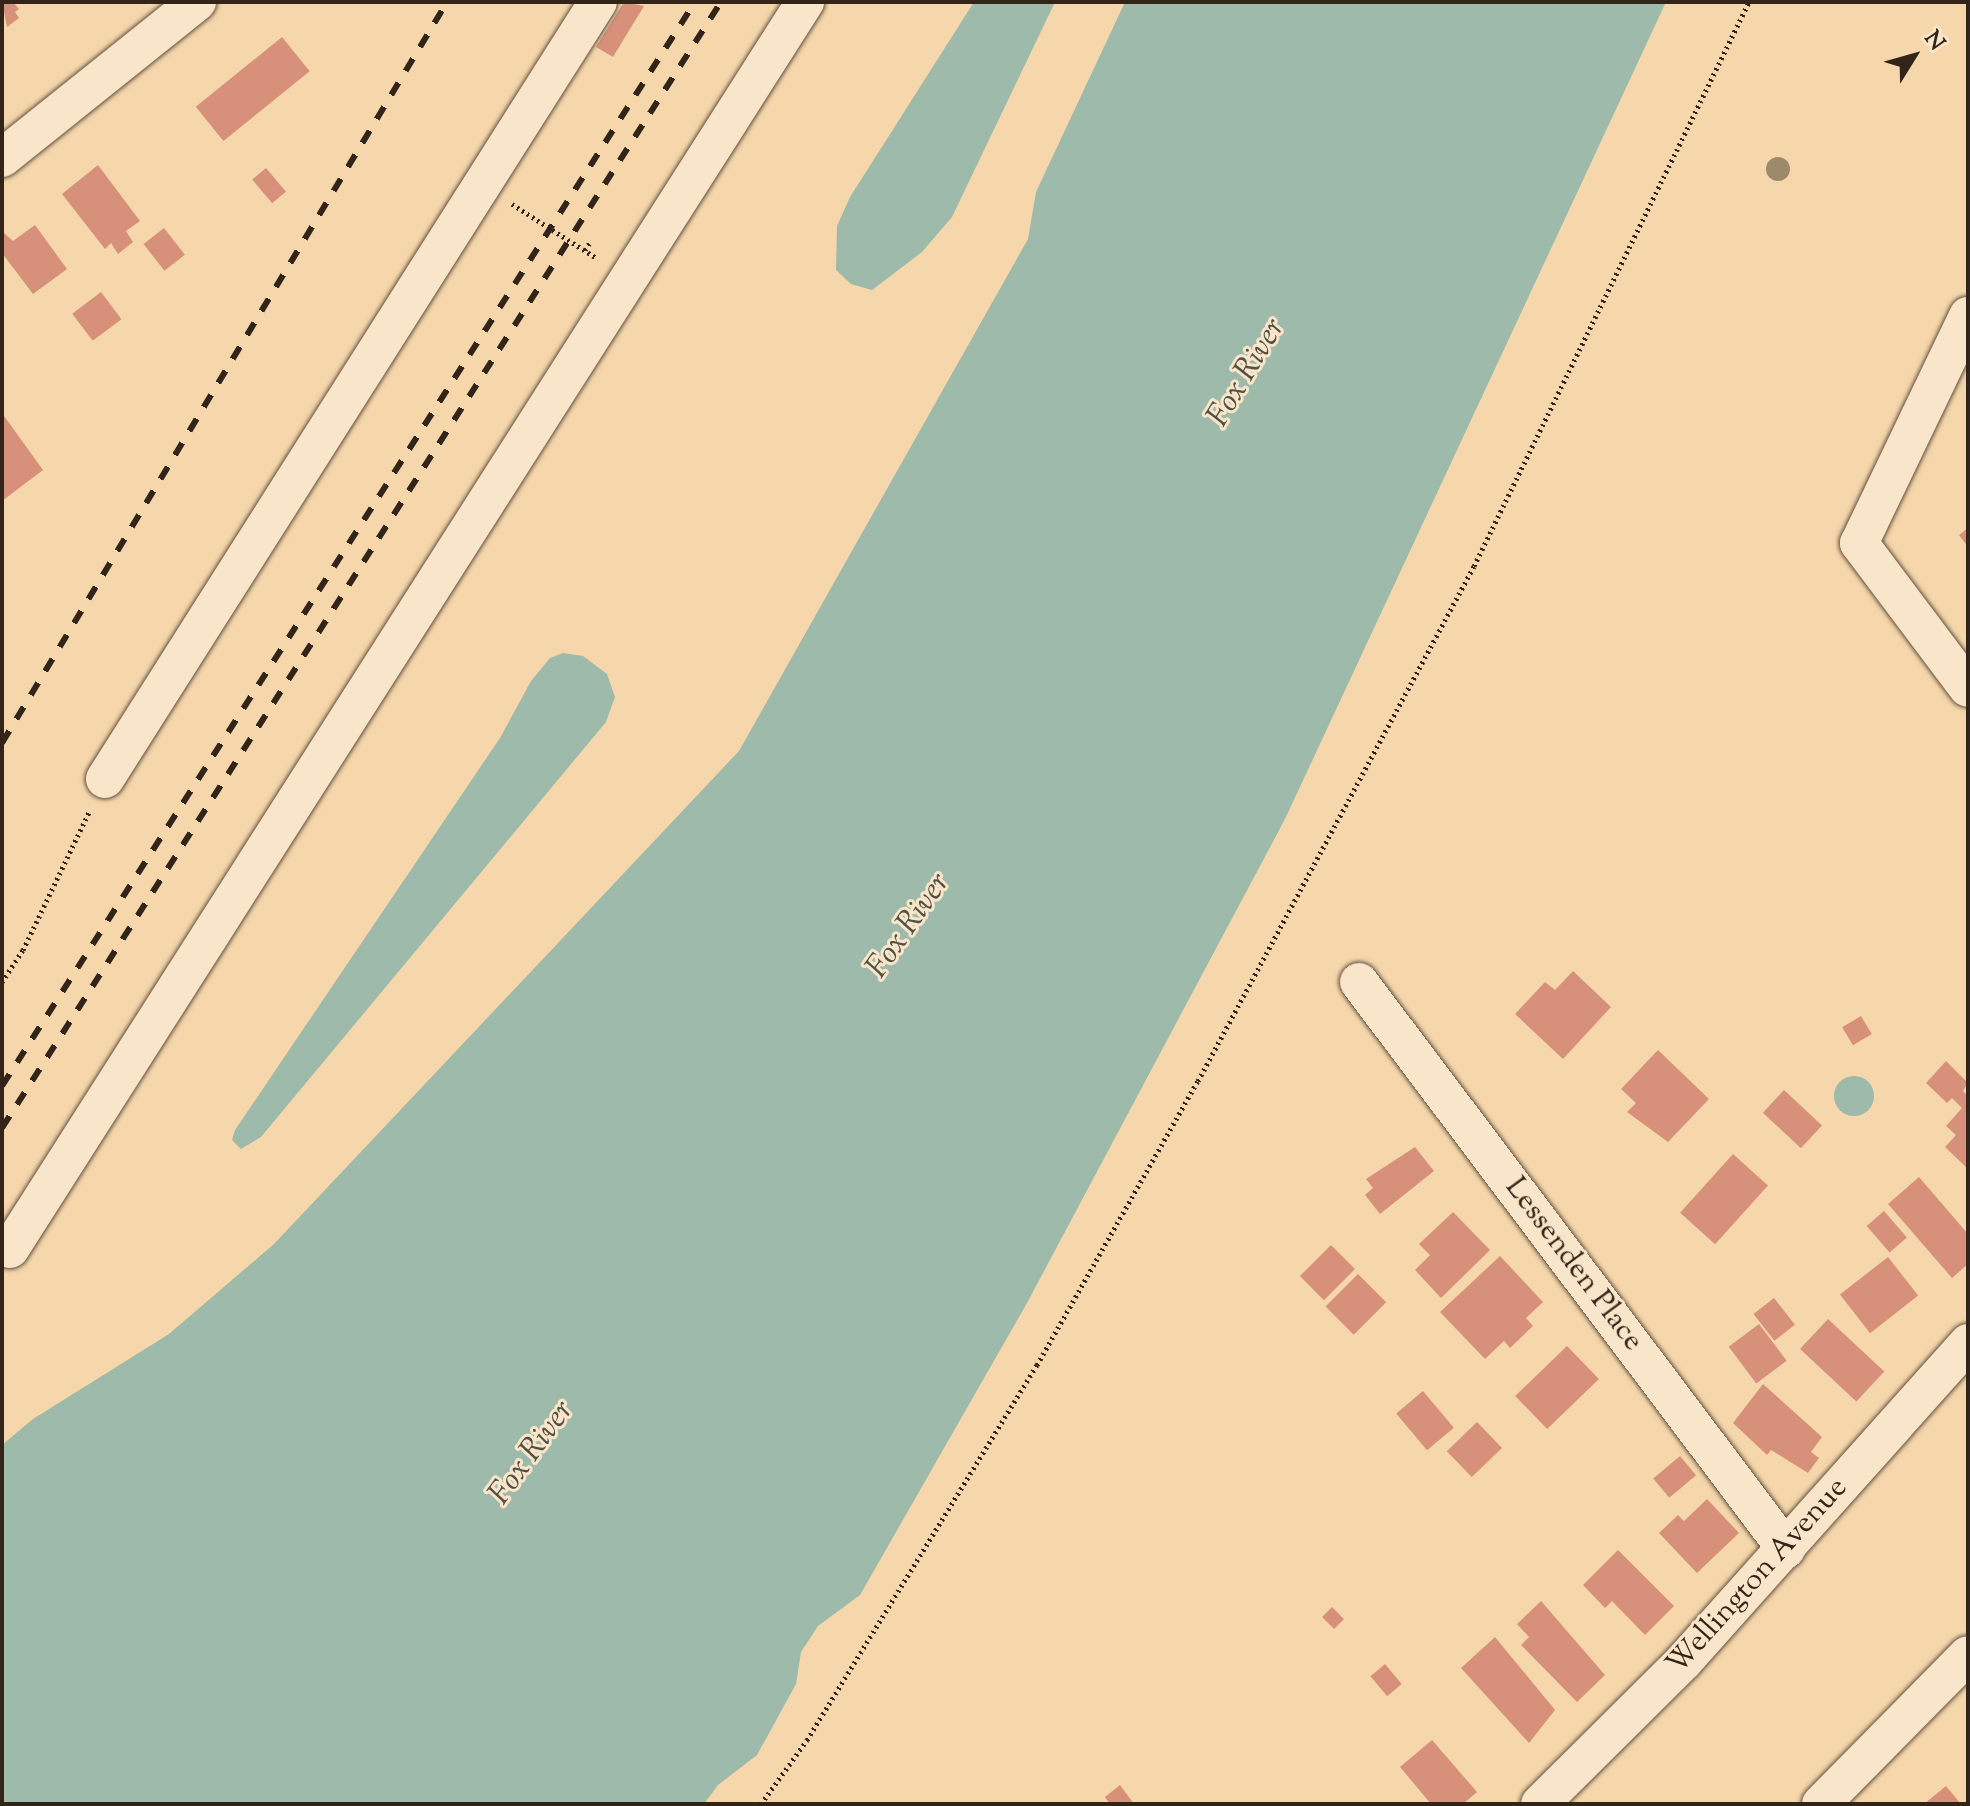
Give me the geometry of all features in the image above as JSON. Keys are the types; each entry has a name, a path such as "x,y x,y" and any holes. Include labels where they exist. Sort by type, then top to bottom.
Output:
{"street":[{"path":"2,158 197,2"},
{"path":"105,779 484,187 598,2"},
{"path":"10,1249 805,2"},
{"path":"1968,316 1859,543 1968,688"},
{"name":"Lessenden Place","path":"1359,982 1786,1549"},
{"name":"Wellington Avenue","path":"1540,1804 1683,1662 1968,1343"},
{"path":"1821,1804 1968,1655"}],"path":[{"path":"761,1804 823,1715 1037,1365 1191,1093 1494,526 1749,2"},
{"path":"484,187 629,278"},
{"path":"537,220 542,211"},
{"path":"585,250 590,242"},
{"path":"2,982 23,950 105,779"}],"water":[{"path":"974,2 1055,2 952,217 922,252 872,290 851,284 836,270 837,226 850,197"},
{"name":"Fox River","path":"1125,2 1666,2 1285,819 1027,1303 860,1595 818,1626 801,1652 796,1684 757,1755 718,1785 704,1804 2,1804 2,1445 33,1419 169,1334 274,1244 739,751 1028,239 1036,192"},
{"path":"563,653 583,656 607,674 615,697 606,722 261,1137 241,1149 232,1140 235,1130 500,738 531,681 550,658"},
{"path":"1854,1076 1868,1082 1874,1096 1868,1110 1854,1116 1840,1110 1834,1096 1840,1082"}],"building":[{"path":"2,2 13,2 19,9 15,12 19,18 7,27"},
{"path":"624,2 644,6 613,57 596,47"},
{"path":"282,37 310,71 223,141 196,107"},
{"path":"98,165 140,221 126,231 133,242 118,254 111,243 105,249 62,194"},
{"path":"266,168 286,192 272,203 252,180"},
{"path":"35,225 67,269 33,294 2,253 2,231 13,241"},
{"path":"164,228 185,255 164,271 144,244"},
{"path":"101,292 121,319 93,341 72,314"},
{"path":"2,413 43,470 2,501"},
{"path":"1968,528 1968,547 1959,535"},
{"path":"1573,971 1611,1007 1563,1059 1515,1014 1545,982 1555,990"},
{"path":"1861,1016 1872,1034 1853,1045 1842,1027"},
{"path":"1658,1050 1709,1099 1668,1142 1627,1112 1636,1103 1621,1089"},
{"path":"1946,1061 1968,1083 1963,1091 1968,1096 1968,1169 1945,1147 1956,1135 1946,1126 1962,1108 1952,1098 1947,1103 1926,1083"},
{"path":"1784,1090 1822,1125 1801,1148 1763,1113"},
{"path":"1415,1147 1434,1171 1380,1214 1365,1195 1373,1188 1366,1179"},
{"path":"1733,1154 1768,1185 1715,1244 1680,1213"},
{"path":"1919,1177 1968,1234 1968,1264 1952,1278 1888,1204"},
{"path":"1884,1211 1907,1237 1890,1253 1867,1226"},
{"path":"1453,1212 1490,1250 1441,1298 1415,1270 1430,1255 1419,1244"},
{"path":"1331,1245 1355,1269 1324,1300 1300,1276"},
{"path":"1500,1256 1543,1302 1526,1318 1533,1326 1510,1348 1504,1341 1485,1359 1440,1312"},
{"path":"1888,1257 1918,1296 1870,1333 1840,1295"},
{"path":"1358,1274 1386,1302 1354,1335 1325,1307"},
{"path":"1774,1298 1795,1325 1774,1341 1754,1314"},
{"path":"1828,1319 1884,1372 1856,1401 1800,1349"},
{"path":"1759,1324 1787,1361 1756,1384 1729,1347"},
{"path":"1567,1346 1599,1379 1547,1429 1515,1396"},
{"path":"1763,1384 1822,1437 1811,1452 1819,1458 1808,1473 1771,1450 1767,1455 1733,1423"},
{"path":"1423,1391 1454,1428 1427,1450 1396,1413"},
{"path":"1477,1422 1502,1448 1472,1477 1447,1451"},
{"path":"1680,1456 1696,1475 1669,1498 1653,1478"},
{"path":"1707,1499 1739,1533 1697,1573 1659,1533 1678,1515 1684,1521"},
{"path":"1618,1550 1674,1606 1645,1635 1612,1601 1605,1608 1583,1585"},
{"path":"1541,1601 1605,1675 1577,1702 1521,1645 1529,1637 1517,1624"},
{"path":"1332,1607 1344,1619 1334,1629 1322,1617"},
{"path":"1495,1637 1555,1710 1529,1743 1461,1668"},
{"path":"1385,1664 1402,1684 1387,1696 1370,1676"},
{"path":"1432,1740 1477,1792 1463,1804 1431,1804 1400,1767"},
{"path":"1120,1785 1134,1804 1110,1804 1105,1797"},
{"path":"1946,1786 1961,1804 1924,1804"}],"railway":[{"path":"2,743 447,2"},
{"path":"2,1086 695,2"},
{"path":"2,1128 721,2"}]}
